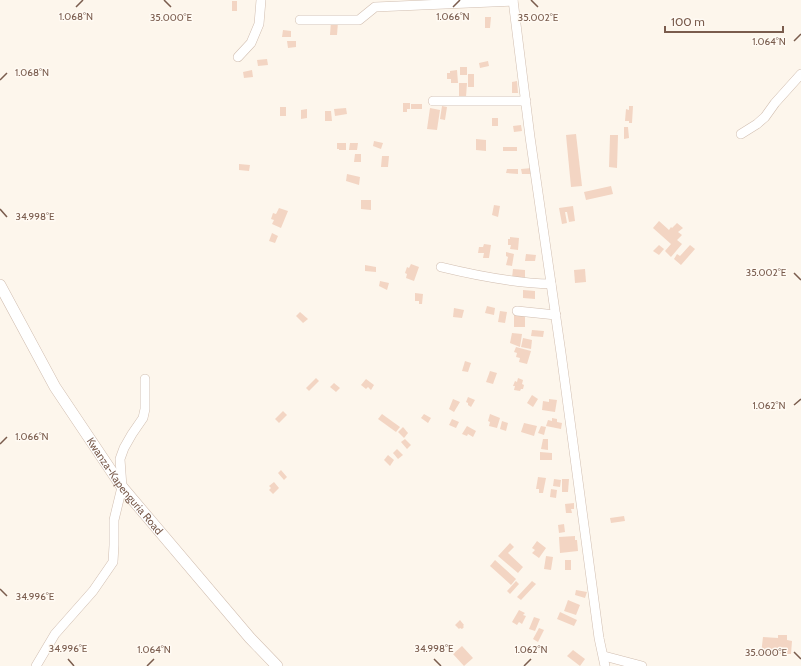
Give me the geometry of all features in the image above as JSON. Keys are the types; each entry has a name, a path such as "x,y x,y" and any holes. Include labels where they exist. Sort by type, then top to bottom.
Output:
{"street":[{"path":"238,57 251,43 259,24 261,0"},
{"path":"300,20 359,20 375,7 513,1 597,622 604,661 642,666"},
{"path":"741,134 765,117 775,103 801,74"},
{"path":"433,101 526,101"},
{"path":"441,267 487,278 528,284 551,284"},
{"name":"Kwanza-Kapenguria Road","path":"0,285 55,387 122,486 250,638 277,666"},
{"path":"517,311 556,315"},
{"path":"36,666 55,634 93,591 113,562 114,520 122,486 120,459 124,448 143,418 145,410 145,379"}],"building":[{"path":"232,1 237,1 237,11 232,11"},
{"path":"485,17 491,17 490,28 485,28"},
{"path":"331,21 338,22 337,35 330,35"},
{"path":"283,30 291,31 291,37 282,37"},
{"path":"287,41 296,41 296,47 288,48"},
{"path":"267,59 268,65 258,66 257,60"},
{"path":"488,61 489,66 480,68 479,63"},
{"path":"460,67 467,67 467,75 460,75"},
{"path":"252,70 253,77 244,78 243,72"},
{"path":"457,70 458,83 451,83 451,79 447,79 447,73"},
{"path":"468,74 474,74 474,87 468,87"},
{"path":"517,81 518,93 512,93 512,82"},
{"path":"459,83 467,83 466,97 459,96"},
{"path":"403,103 410,103 410,109 407,109 407,112 403,112"},
{"path":"411,104 422,104 422,109 411,109"},
{"path":"442,106 447,107 445,120 440,119"},
{"path":"629,106 633,106 632,123 625,121 626,109 629,110"},
{"path":"280,107 286,107 286,116 280,116"},
{"path":"346,108 347,114 335,116 334,109"},
{"path":"430,108 440,110 437,130 427,129"},
{"path":"307,109 307,118 301,119 301,110"},
{"path":"325,111 331,111 332,121 325,121"},
{"path":"492,118 498,118 498,126 492,126"},
{"path":"521,125 522,131 514,132 513,126"},
{"path":"624,127 628,127 629,138 624,139"},
{"path":"576,134 582,186 571,187 566,135"},
{"path":"610,135 618,135 617,168 609,167"},
{"path":"476,139 486,140 486,151 476,150"},
{"path":"374,141 383,143 381,149 373,146"},
{"path":"337,143 346,143 346,150 337,149"},
{"path":"350,143 358,143 357,150 349,150"},
{"path":"503,147 517,147 517,151 503,151"},
{"path":"355,154 361,154 361,162 354,162"},
{"path":"382,156 389,156 388,167 381,167"},
{"path":"239,164 250,165 249,171 239,170"},
{"path":"532,168 532,174 522,174 521,169"},
{"path":"507,169 518,169 518,174 506,173"},
{"path":"347,174 360,177 359,185 346,181"},
{"path":"611,186 613,194 586,200 584,192"},
{"path":"361,200 371,200 371,210 361,209"},
{"path":"494,205 500,206 498,217 492,215"},
{"path":"573,206 575,221 569,222 567,212 565,212 567,223 562,224 559,208"},
{"path":"279,208 288,211 281,228 272,224 274,220 271,219 273,213 276,214"},
{"path":"659,221 669,230 677,223 683,228 678,232 682,235 677,240 682,244 671,257 665,251 671,244 653,228"},
{"path":"272,233 278,236 275,243 269,241"},
{"path":"510,237 519,238 518,250 510,249 511,245 508,245 508,239 510,239"},
{"path":"484,244 491,245 489,258 483,258 484,253 478,253 479,247 483,247"},
{"path":"659,245 664,249 659,255 653,251"},
{"path":"690,245 695,249 681,265 674,259 677,254 680,256"},
{"path":"506,252 514,254 512,266 506,265 508,257 506,256"},
{"path":"526,254 536,255 535,261 525,261"},
{"path":"411,264 419,267 414,281 406,278 407,274 405,273 407,267 409,268"},
{"path":"365,265 376,267 376,272 365,271"},
{"path":"513,269 525,270 525,278 512,278"},
{"path":"585,269 586,282 575,283 574,270"},
{"path":"380,281 389,283 387,290 379,286"},
{"path":"523,290 535,291 535,299 523,298"},
{"path":"415,293 423,294 422,304 419,304 419,301 415,301"},
{"path":"487,306 495,308 494,315 485,313"},
{"path":"454,308 464,310 462,318 453,317"},
{"path":"500,311 507,312 505,323 498,322"},
{"path":"300,312 308,319 303,323 296,316"},
{"path":"514,314 525,314 525,327 514,327"},
{"path":"532,330 544,331 543,337 531,336"},
{"path":"512,333 522,334 520,347 510,343"},
{"path":"523,338 532,340 531,349 521,347"},
{"path":"516,347 531,351 527,364 519,362 520,358 516,357 517,353 514,352"},
{"path":"465,361 471,363 468,372 462,371"},
{"path":"490,371 497,373 493,384 486,382"},
{"path":"316,378 319,381 309,391 306,388"},
{"path":"518,378 523,380 522,384 524,385 523,389 520,391 514,390 515,386 513,386 515,381 517,382"},
{"path":"366,379 374,385 371,390 368,387 366,389 361,385"},
{"path":"334,383 340,388 336,392 330,387"},
{"path":"532,395 538,399 533,407 527,403"},
{"path":"468,397 475,400 471,407 466,402"},
{"path":"453,399 460,402 454,412 449,409"},
{"path":"549,399 557,400 555,412 542,410 543,401 549,402"},
{"path":"283,411 287,415 279,423 275,419"},
{"path":"382,414 400,427 396,432 378,419"},
{"path":"424,414 431,418 428,423 421,418"},
{"path":"490,414 500,418 497,428 489,426 490,422 488,421"},
{"path":"552,418 557,419 557,422 562,423 561,429 546,426 548,420 552,421"},
{"path":"452,419 459,422 456,428 449,425"},
{"path":"502,421 508,423 506,431 500,429"},
{"path":"524,423 537,426 534,436 521,432"},
{"path":"467,426 476,431 473,437 468,434 467,436 462,434"},
{"path":"541,426 546,427 544,435 538,433"},
{"path":"403,427 408,433 404,438 398,432"},
{"path":"405,439 411,445 407,449 401,442"},
{"path":"543,439 548,439 548,450 541,449"},
{"path":"397,449 403,455 398,459 393,453"},
{"path":"540,452 552,453 552,460 540,460"},
{"path":"388,455 394,460 390,466 384,460"},
{"path":"281,470 287,477 284,480 278,473"},
{"path":"538,477 546,478 543,493 539,493 539,489 536,489"},
{"path":"554,479 561,480 560,487 553,486"},
{"path":"562,479 569,479 568,492 562,492"},
{"path":"274,482 279,488 273,494 269,490 271,488 269,486"},
{"path":"551,489 557,490 556,498 550,497"},
{"path":"574,503 574,509 571,509 572,513 566,513 565,504"},
{"path":"624,516 625,521 611,523 610,518"},
{"path":"564,524 565,532 559,533 558,525"},
{"path":"575,536 578,551 560,553 559,537"},
{"path":"537,541 546,548 539,558 532,553 535,550 532,548"},
{"path":"510,543 514,547 508,553 523,567 518,573 498,556"},
{"path":"546,556 553,557 551,570 544,569"},
{"path":"495,560 516,579 511,585 490,566"},
{"path":"565,560 571,560 571,570 565,570"},
{"path":"516,581 519,584 510,594 507,591"},
{"path":"532,581 536,584 521,600 517,597"},
{"path":"576,590 587,592 585,598 575,595"},
{"path":"568,600 580,605 576,615 564,611"},
{"path":"519,610 525,613 523,615 526,616 522,624 519,622 517,625 512,622"},
{"path":"560,612 577,620 574,626 557,619"},
{"path":"534,617 540,619 535,631 529,629"},
{"path":"460,620 464,625 462,629 459,629 455,625"},
{"path":"539,628 544,630 538,642 533,639"},
{"path":"778,635 787,635 787,640 792,641 791,654 779,654 779,656 773,656 773,654 761,654 763,637 778,638"},
{"path":"462,646 473,658 464,666 453,654"},
{"path":"573,650 585,659 580,666 567,656"}]}
